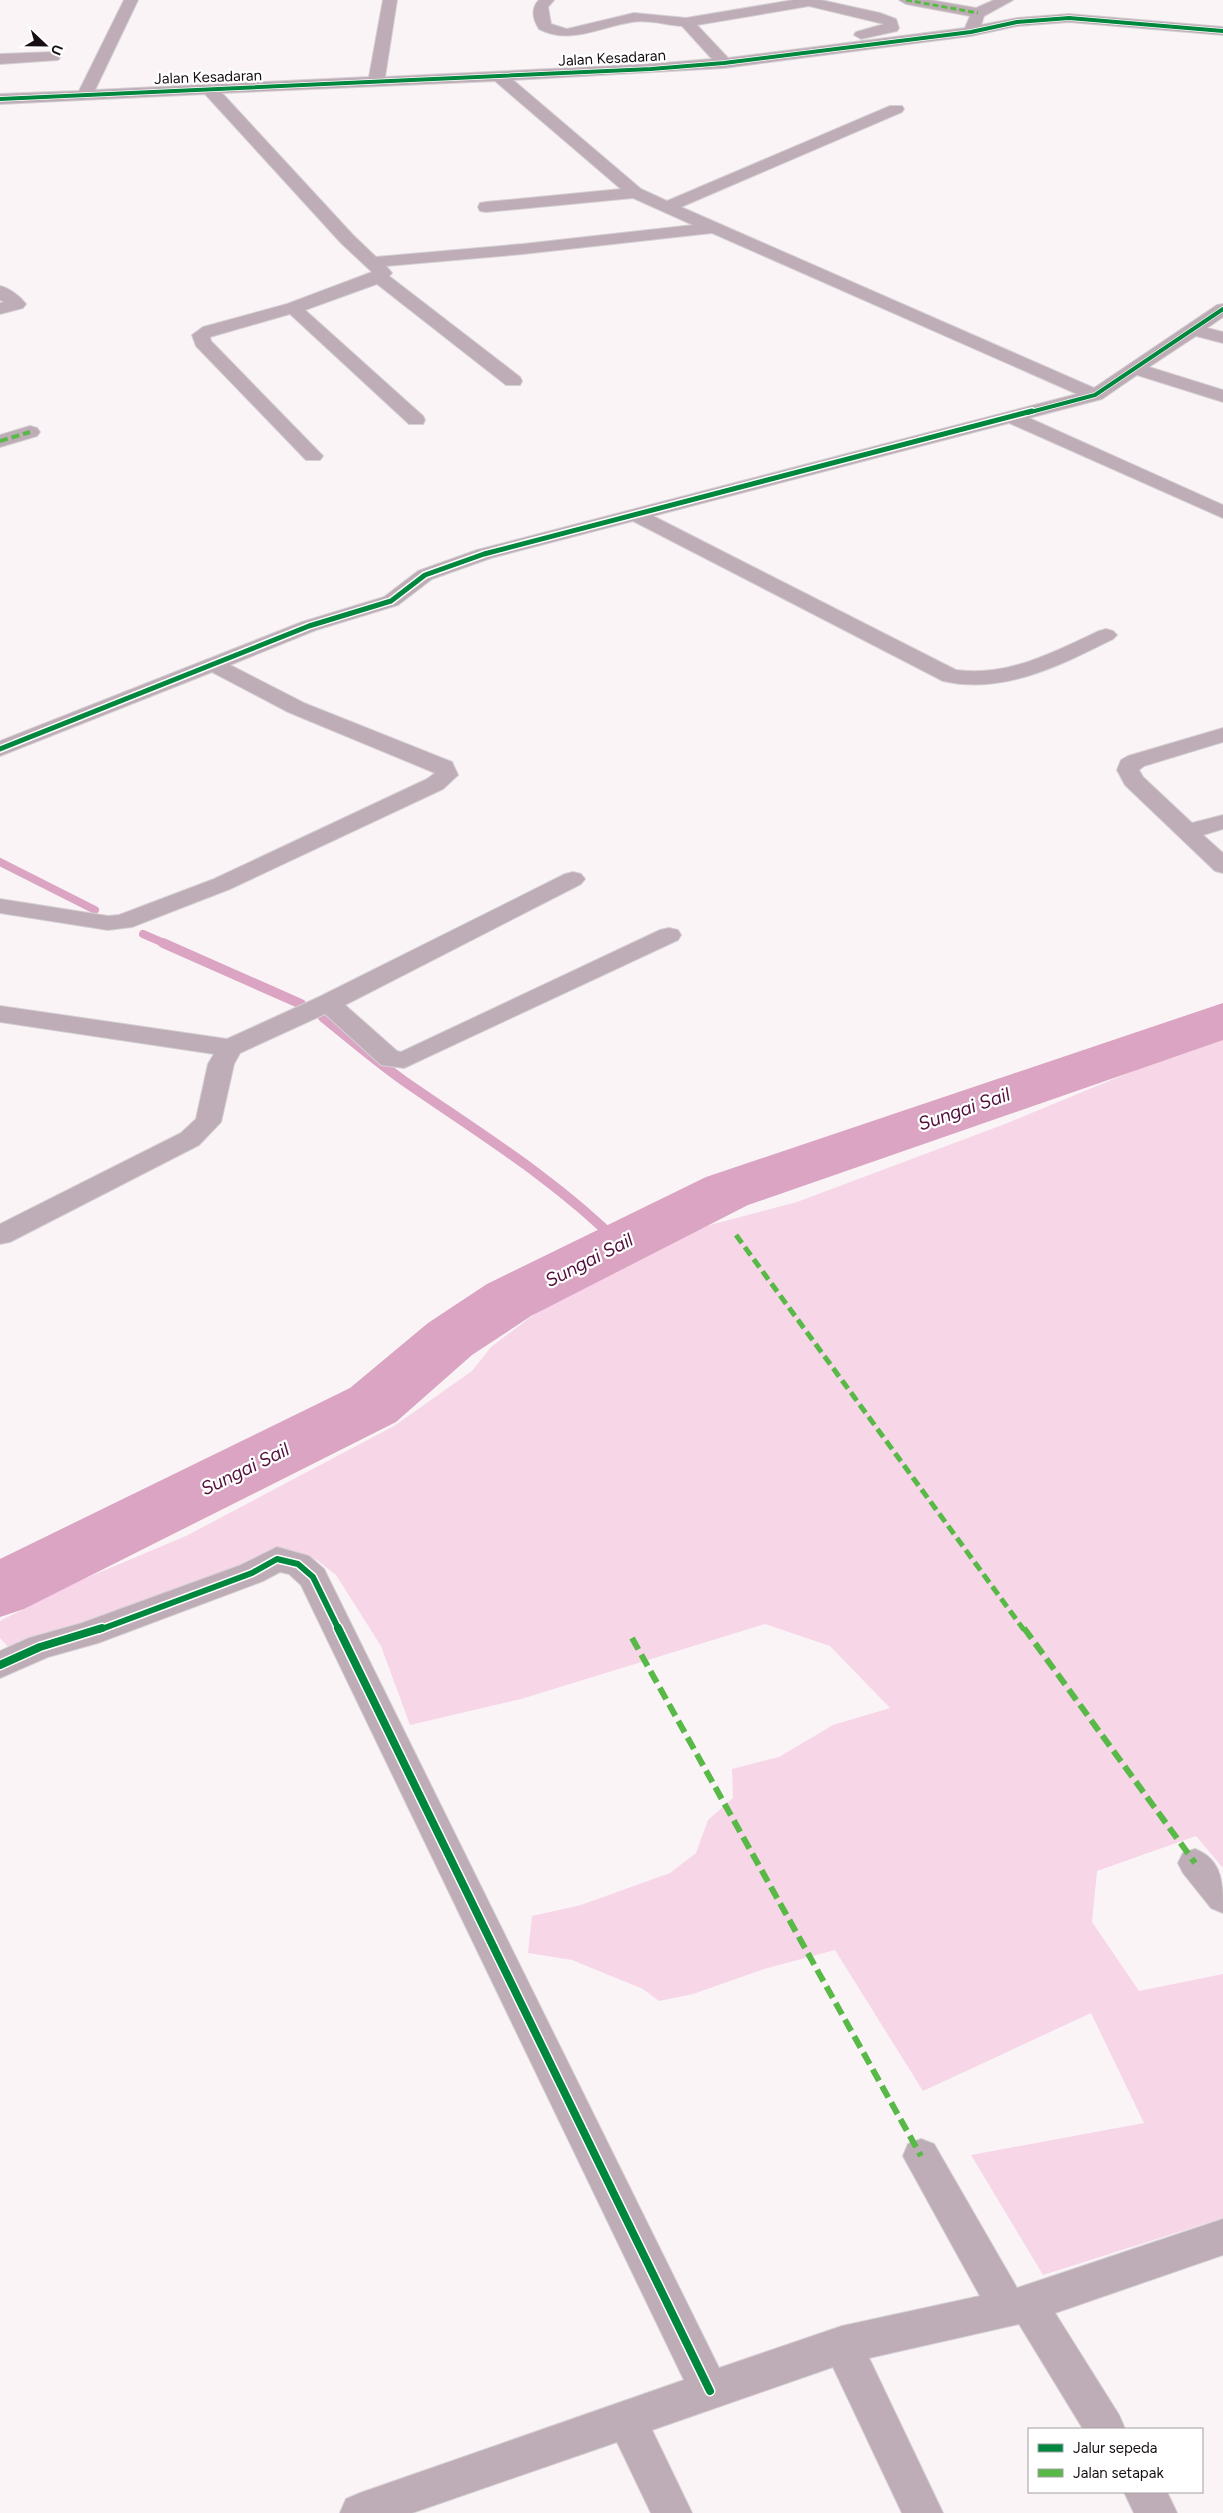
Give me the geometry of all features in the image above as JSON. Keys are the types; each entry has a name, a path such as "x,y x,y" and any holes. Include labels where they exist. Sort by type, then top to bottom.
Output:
{"street":[{"path":"85,94 131,0"},
{"path":"376,82 390,0"},
{"path":"546,0 541,6 540,13 544,26 558,32 573,33 634,17 686,22 804,1 875,16 891,22 892,28 874,34 720,58 686,22"},
{"path":"906,0 978,13 1006,0"},
{"path":"971,32 978,13"},
{"name":"Jalan Kesadaran","path":"0,99 500,77 720,58 971,32 1018,22 1069,18 1223,31"},
{"path":"0,59 53,57"},
{"path":"500,77 635,193 1095,396"},
{"path":"211,91 376,270 513,381"},
{"path":"667,207 896,110"},
{"path":"486,207 635,193"},
{"path":"313,456 202,342 201,335 209,331 293,308 376,270 523,249 711,228"},
{"path":"0,291 17,304 0,309"},
{"path":"293,308 416,420"},
{"path":"0,749 309,626 357,613 391,601 425,575 484,554 638,516 1095,396 1223,308"},
{"path":"1193,329 1223,338"},
{"path":"1136,369 1223,396"},
{"path":"1011,417 1223,512"},
{"path":"0,441 30,432"},
{"path":"638,516 952,676 968,680 993,678 1055,660 1106,635"},
{"path":"0,906 108,922 123,922 222,884 435,784 447,775 444,767 383,741 293,708 212,664"},
{"path":"1223,735 1136,760 1129,765 1128,770 1134,780 1223,866"},
{"path":"1187,832 1223,822"},
{"path":"0,1014 230,1048 328,1003 572,879"},
{"path":"328,1003 390,1058 404,1060 669,935"},
{"path":"0,1235 190,1139 200,1131 208,1122 221,1064 230,1048"},
{"path":"0,1665 40,1647 87,1634 252,1574 277,1559 298,1564 313,1577 710,2392"},
{"path":"1195,1863 1223,1898"},
{"path":"921,2156 1018,2306 1104,2428"},
{"path":"360,2513 416,2503 627,2420 842,2345 1018,2306 1223,2237"},
{"path":"842,2345 924,2513"},
{"path":"627,2420 672,2513"},
{"path":"1145,2493 1157,2513"}],"shaded area":[{"path":"1223,1039 1223,1868 1196,1836 1097,1871 1092,1922 1139,1991 1223,1974 1223,2218 1043,2275 971,2155 1144,2123 1091,2013 923,2091 835,1950 764,1969 693,1994 659,2001 643,1989 572,1960 528,1953 532,1916 581,1905 670,1873 696,1853 708,1820 733,1798 732,1769 779,1757 833,1725 890,1708 830,1646 765,1624 521,1699 410,1725 381,1646 336,1575 317,1560 288,1552 11,1650 0,1638 0,1621 79,1581 186,1536 394,1426 472,1371 491,1347 528,1319 599,1272 706,1226 797,1202 1005,1124 1145,1066"}],"waterway":[{"path":"0,862 95,910"},
{"path":"143,934 166,944"},
{"path":"163,943 301,1004"},
{"path":"323,1017 394,1073 543,1178 595,1220 620,1244"},
{"name":"Sungai Sail","path":"0,1590 373,1405 450,1339 509,1300 727,1191 1223,1021"}],"marked path":[{"path":"906,0 978,13"},
{"path":"0,441 30,432"},
{"path":"736,1235 1195,1863"},
{"path":"632,1638 921,2156"}],"cycle path":[{"path":"0,99 651,69 724,63 971,32 1017,22 1069,18 1223,31"},
{"path":"0,749 309,626 357,613 391,601 425,575 484,554 1095,395 1223,309"},
{"path":"0,1665 40,1647 87,1634 252,1573 277,1559 298,1564 313,1577 710,2391"}]}
